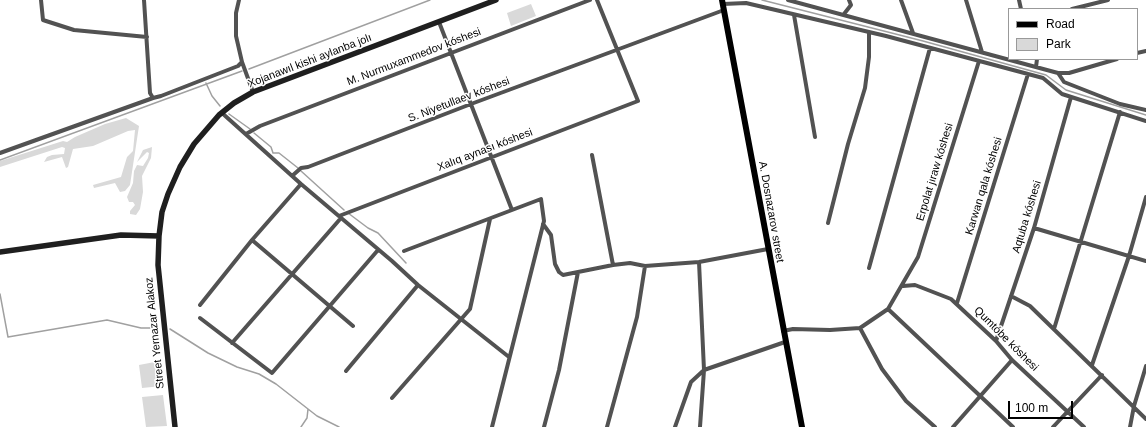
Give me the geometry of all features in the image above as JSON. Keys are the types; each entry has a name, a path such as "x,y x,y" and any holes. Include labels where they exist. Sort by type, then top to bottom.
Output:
{"main road":[{"name":"Xojanawıl kishi aylanba jolı","path":"159,236 162,212 180,167 194,144 208,126 234,103 253,92 496,0"},
{"name":"A. Dosnazarov street","path":"723,5 802,427"},
{"path":"0,252 121,235 159,236"},
{"name":"Street Yernazar Alakoz","path":"159,236 158,265 175,427"}],"street":[{"path":"41,0 43,20 74,30 147,37"},
{"path":"144,0 150,93 153,98"},
{"path":"239,0 236,13 236,36 242,62 253,92"},
{"name":"M. Nurmuxammedov kóshesi","path":"246,134 260,126 590,0"},
{"path":"597,0 617,50"},
{"path":"789,0 1008,59"},
{"path":"844,14 851,5 849,0"},
{"path":"902,0 913,33"},
{"path":"966,0 982,52"},
{"path":"1076,8 1108,0"},
{"path":"723,5 746,4 930,48 1043,78 1062,94 1146,121"},
{"name":"S. Niyetullaev kóshesi","path":"292,176 301,168 308,168 471,104 617,50 723,5"},
{"path":"794,15 815,137"},
{"path":"439,22 452,52 512,210"},
{"path":"828,223 848,144 865,88 869,57 869,33"},
{"path":"869,268 930,48"},
{"name":"Xalıq aynası kóshesi","path":"232,343 340,217 638,101 617,50"},
{"path":"1011,60 1058,73 1069,73 1114,60"},
{"path":"1036,67 1037,60"},
{"name":"Erpolat jıraw kóshesi","path":"888,310 903,286 918,257 979,61"},
{"path":"0,153 161,96 238,66 242,62"},
{"path":"1058,73 1064,82 1120,104 1146,110"},
{"name":"Karwan qala kóshesi","path":"957,304 1028,74"},
{"name":"Aqtuba kóshesi","path":"996,341 1034,228 1071,97"},
{"path":"1054,328 1120,112"},
{"path":"222,113 301,184 418,285 509,357"},
{"path":"592,155 613,265"},
{"path":"200,305 252,240 301,184"},
{"path":"1092,365 1129,256 1146,197"},
{"path":"404,251 541,199 543,224 492,427"},
{"path":"392,398 462,320 470,309 490,219"},
{"path":"543,224 551,235 555,264 559,272 563,275 630,263 646,266 698,262 768,249"},
{"path":"1034,228 1146,261"},
{"path":"252,240 353,326"},
{"path":"200,318 272,373 378,250"},
{"path":"698,262 704,370 700,427"},
{"path":"607,427 637,317 646,266"},
{"path":"544,427 559,370 578,272"},
{"path":"346,371 418,285"},
{"name":"Qumtóbe kóshesi","path":"903,286 915,285 951,298 996,341 1012,360 1084,427"},
{"path":"1011,296 1030,306 1146,419"},
{"path":"783,331 793,329 830,330 860,328 888,310 1013,427"},
{"path":"860,328 882,369 906,401 935,427"},
{"path":"675,427 691,382 704,370 785,342"},
{"path":"953,427 979,395 1012,360"},
{"path":"1130,427 1134,406 1146,366"},
{"path":"1053,427 1102,375"}],"green space":[{"path":"531,4 536,16 511,26 507,13"},
{"path":"126,118 139,126 130,185 125,191 120,192 115,183 94,188 93,185 121,177 127,157 133,151 135,130 128,131 93,146 73,149 68,167 66,168 62,157 44,162 47,157 52,155 64,154 65,148 62,147 0,167 0,161 63,141 67,142 105,124"},
{"path":"152,147 151,158 142,176 143,192 140,209 136,215 130,214 130,211 135,205 133,202 129,202 127,197 133,183 134,171 137,165 143,166 148,158 149,153 147,152 137,162 143,150"},
{"path":"160,361 162,386 142,388 139,365"},
{"path":"163,395 167,426 146,427 142,397"}],"waterway":[{"path":"249,69 430,0"},
{"path":"762,0 923,41 1046,75 1066,90 1146,115"},
{"path":"0,160 242,71"},
{"path":"206,83 212,96 220,106"},
{"path":"229,114 250,129"},
{"path":"254,133 271,147 273,153 279,153 298,168"},
{"path":"301,171 344,210"},
{"path":"348,213 368,228 378,233 406,263"},
{"path":"0,294 8,337 107,320 141,328 157,328"},
{"path":"170,329 208,353 237,367 259,374 276,384 317,416 339,427"},
{"path":"301,427 307,418 308,409"}]}
